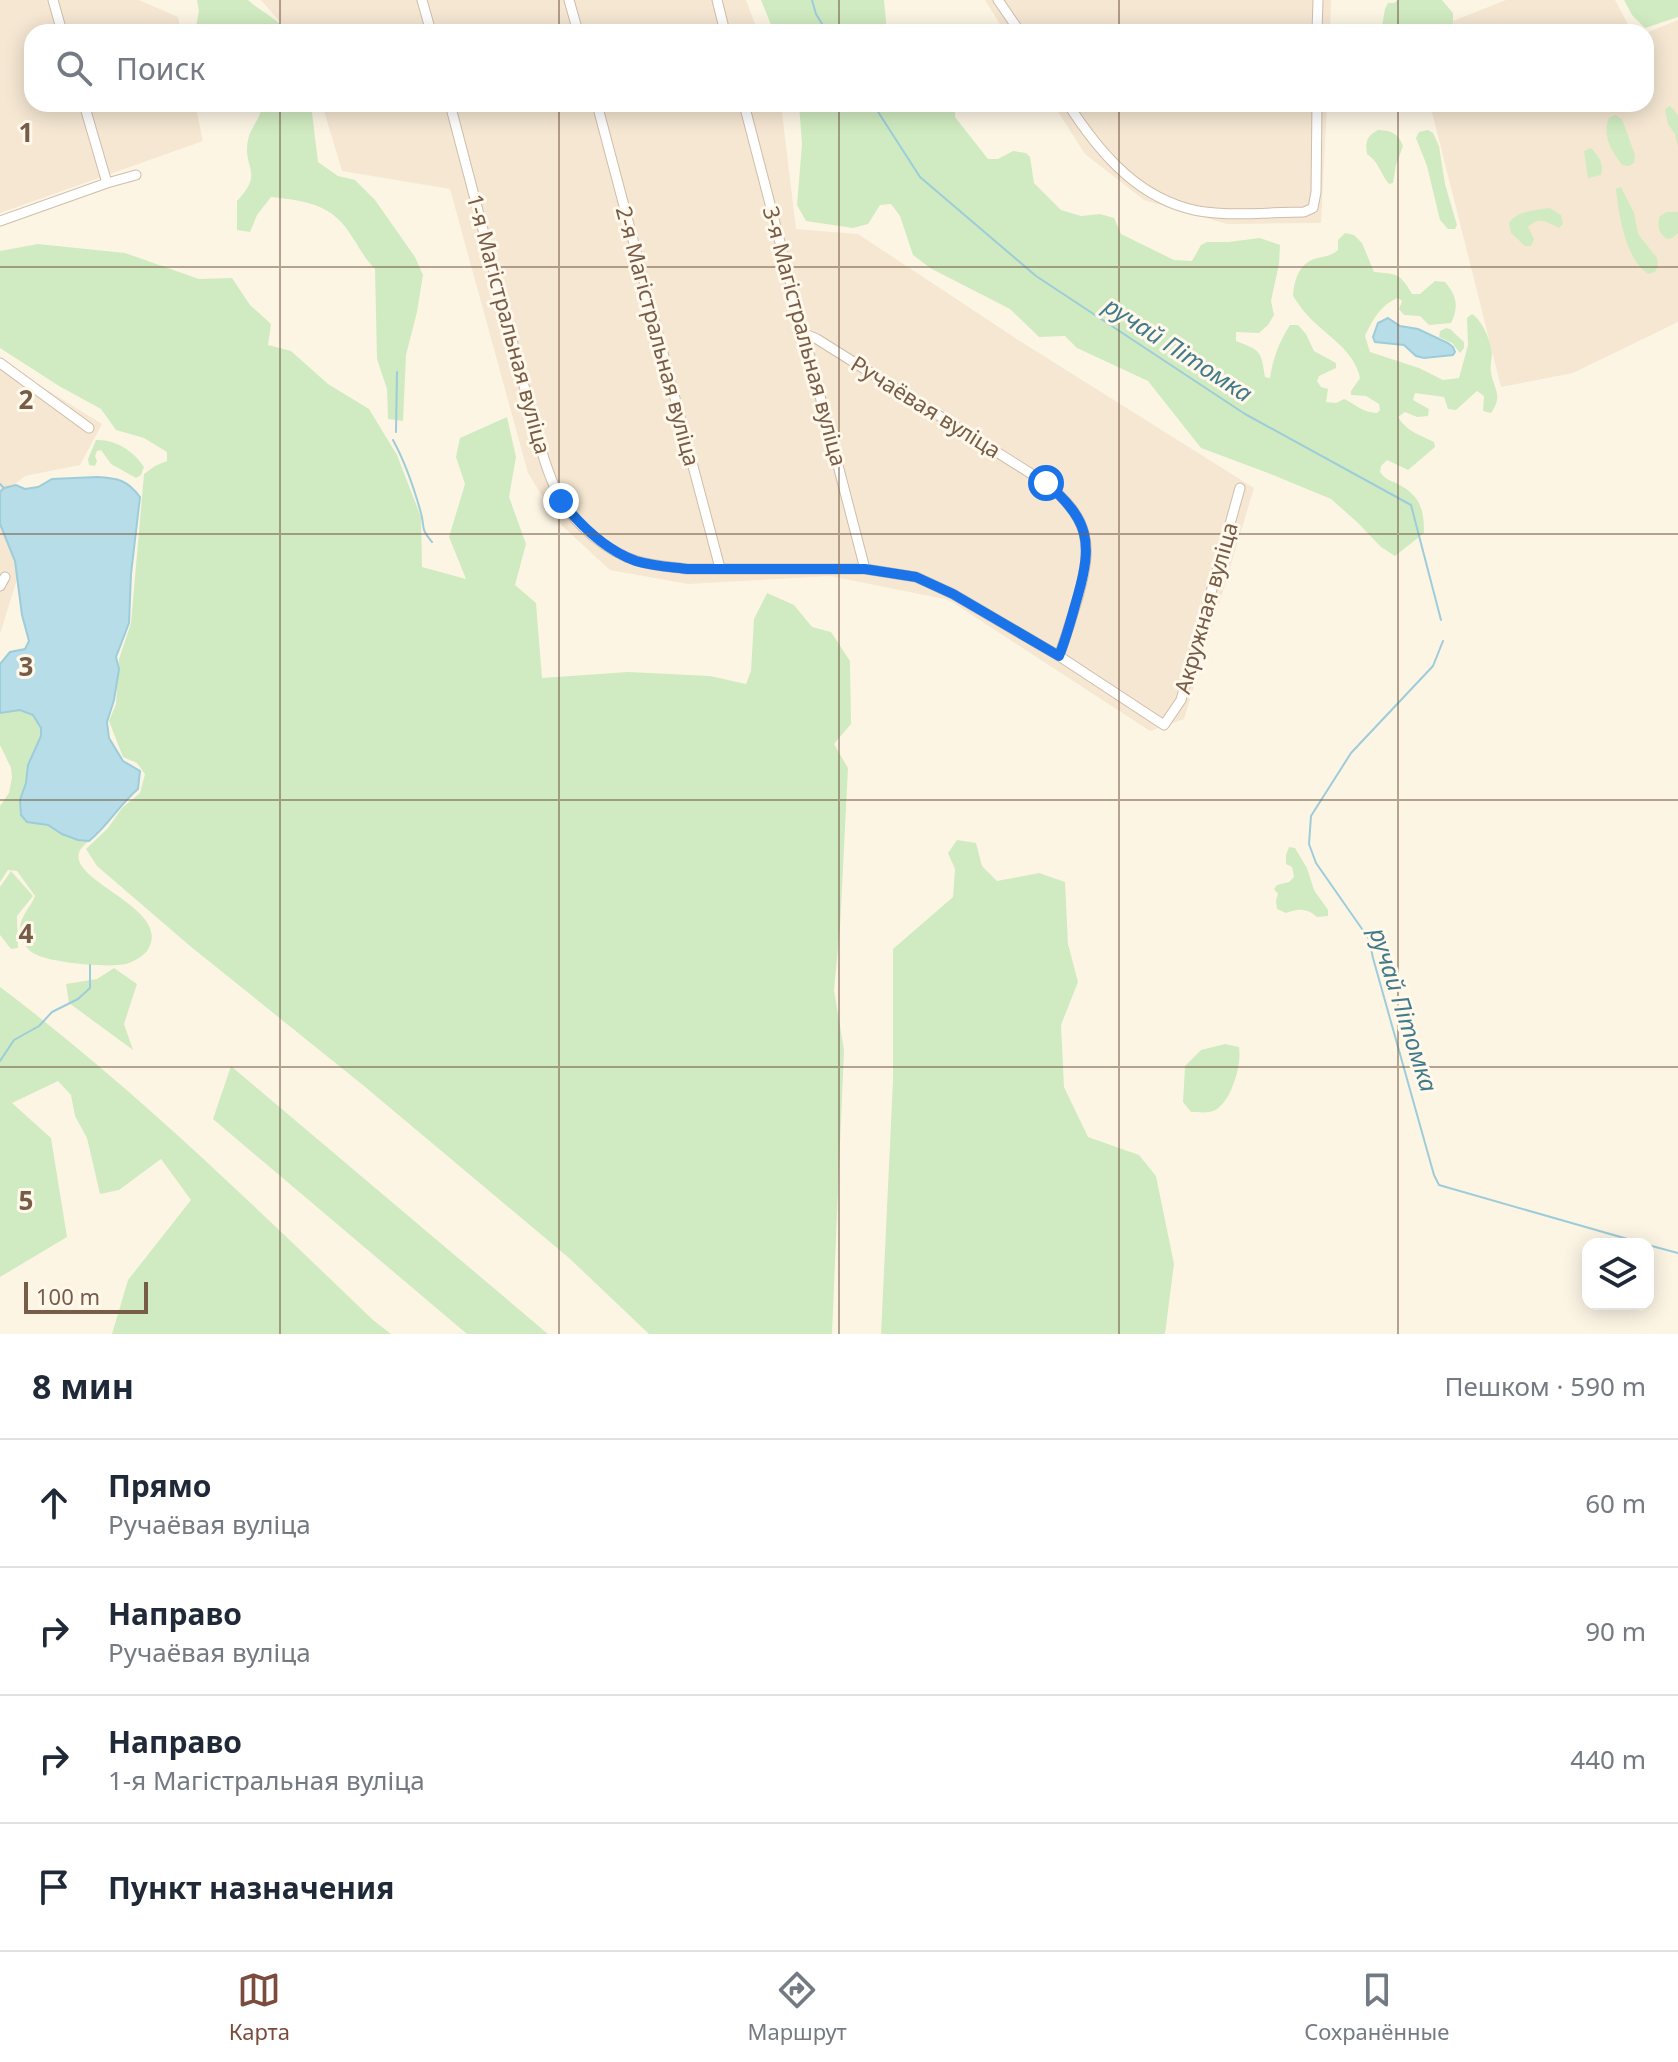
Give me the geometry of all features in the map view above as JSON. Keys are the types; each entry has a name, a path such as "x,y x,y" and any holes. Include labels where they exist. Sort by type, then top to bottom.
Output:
{"street":[{"path":"53,0 60,24"},
{"path":"422,0 429,24"},
{"path":"569,0 576,24"},
{"path":"717,0 723,24"},
{"path":"998,0 1014,24"},
{"path":"1317,24 1318,0"},
{"path":"86,112 107,183"},
{"name":"1-я Магістральная вуліца","path":"452,112 549,474 561,501 596,538 635,561 661,566 687,569 865,569 916,577 953,594 1059,656 1164,725"},
{"name":"2-я Магістральная вуліца","path":"599,112 720,568"},
{"name":"3-я Магістральная вуліца","path":"746,112 865,569"},
{"path":"1073,112 1116,167 1164,199 1187,208 1213,212 1304,212 1313,208 1317,112"},
{"path":"0,221 136,175"},
{"name":"Ручаёвая вуліца","path":"805,334 1032,474 1064,498 1083,529 1087,561 1059,656"},
{"path":"0,363 89,428"},
{"name":"Акружная вуліца","path":"1164,725 1181,700 1240,488"}],"shaded area":[{"path":"0,0 139,0 178,17 179,24 24,24 24,112 197,112 203,141 0,213"},
{"path":"261,0 746,0 755,24 282,24"},
{"path":"985,0 1331,0 1330,24 1000,24"},
{"path":"1506,0 1615,0 1628,24 1445,24"},
{"path":"1678,20 1678,322 1573,373 1501,387 1432,112 1654,112 1654,30"},
{"path":"324,112 782,112 796,229 858,234 1023,343 1254,488 1184,719 1150,731 949,600 830,576 688,584 610,570 558,522 528,473 450,189 342,171"},
{"path":"1058,112 1327,112 1321,223 1227,224 1144,200 1085,154"},
{"path":"0,361 102,424 80,465 25,476 3,494 4,527 19,573 0,634"}],"green space":[{"path":"197,0 248,0 280,24 197,24"},
{"path":"761,0 884,0 886,24 771,24"},
{"path":"1398,0 1442,0 1453,13 1453,24 1382,24 1388,3"},
{"path":"1624,0 1678,0 1678,17 1654,25 1641,24"},
{"path":"1670,106 1678,115 1678,147 1665,109"},
{"path":"312,112 318,162 338,176 355,180 375,200 415,257 423,275 406,355 403,421 388,419 387,389 377,359 375,269 341,222 318,206 271,197 257,215 250,232 237,230 237,201 250,183 251,176 248,140 260,113"},
{"path":"800,112 955,112 955,117 988,159 998,159 1013,151 1026,153 1030,157 1034,183 1061,210 1081,216 1100,214 1114,218 1121,234 1174,260 1192,261 1201,245 1207,242 1260,238 1280,245 1271,301 1274,315 1259,333 1236,332 1236,341 1258,353 1265,377 1270,378 1283,338 1290,325 1298,325 1314,351 1336,363 1336,368 1319,376 1317,381 1321,387 1328,389 1326,402 1336,403 1344,399 1377,413 1379,404 1366,396 1351,395 1360,378 1357,368 1339,344 1307,315 1293,296 1296,279 1304,265 1338,250 1338,240 1345,233 1354,235 1362,243 1374,272 1397,276 1412,294 1420,294 1435,281 1445,282 1456,302 1451,323 1429,325 1420,316 1404,315 1399,309 1402,301 1398,298 1392,301 1378,314 1365,336 1370,352 1419,368 1443,380 1459,378 1468,345 1467,318 1472,314 1483,326 1491,347 1491,372 1497,396 1495,407 1491,413 1483,411 1484,396 1477,391 1456,410 1448,409 1444,397 1415,393 1413,400 1429,409 1428,416 1417,417 1405,412 1398,417 1409,429 1434,442 1435,447 1408,470 1387,460 1381,466 1380,472 1387,479 1410,492 1419,503 1423,516 1424,533 1395,556 1381,547 1331,499 1201,448 1148,381 1077,348 1065,336 1039,337 1010,309 930,268 913,255 900,216 891,204 880,205 868,224 853,228 806,221 797,205 802,144"},
{"path":"1615,115 1622,119 1635,155 1634,163 1629,166 1622,165 1607,137 1609,118"},
{"path":"1378,130 1394,134 1403,146 1393,183 1389,184 1367,154 1368,139"},
{"path":"1428,130 1433,133 1439,146 1445,184 1457,225 1455,229 1448,229 1440,220 1427,166 1416,138 1419,132"},
{"path":"1591,148 1600,160 1602,171 1601,175 1588,178 1584,151"},
{"path":"1621,187 1634,213 1638,234 1657,258 1655,272 1648,274 1640,267 1629,247 1617,200 1616,189"},
{"path":"1550,208 1561,215 1563,224 1559,228 1543,221 1532,224 1528,227 1534,239 1531,246 1525,246 1511,233 1509,223 1512,219 1527,212"},
{"path":"1667,212 1678,212 1678,233 1667,239 1660,232 1659,217"},
{"path":"38,244 125,253 199,279 232,278 250,305 271,324 268,345 291,351 328,384 369,409 397,455 421,517 422,567 466,579 449,537 465,484 456,457 460,438 507,417 516,457 509,497 526,544 515,585 536,603 542,678 628,672 710,676 746,684 751,671 754,619 767,593 794,605 812,627 831,632 850,661 851,724 834,744 848,768 834,990 844,1050 832,1334 649,1334 569,1258 97,866 86,849 108,828 122,808 140,793 145,774 137,763 123,757 109,721 116,704 119,659 131,623 144,474 167,461 167,452 144,438 116,430 101,409 0,348 0,251"},
{"path":"1446,328 1464,342 1460,353 1452,343 1439,337 1440,331"},
{"path":"96,440 117,444 129,451 144,467 141,475 136,478 111,464 101,450 95,456 95,466 89,465 88,459"},
{"path":"12,710 33,715 41,728 20,800 60,831 89,841 79,854 82,866 145,919 152,934 147,951 134,961 107,965 54,960 32,952 22,940 20,924 35,896 17,871 8,870 0,882 0,806 9,793 12,777 0,745 0,713"},
{"path":"957,840 976,843 982,866 997,881 1039,873 1065,882 1068,944 1078,982 1061,1025 1064,1087 1088,1137 1139,1155 1156,1176 1174,1264 1165,1334 881,1334 893,1081 893,949 953,897 955,869 948,853"},
{"path":"1289,847 1295,848 1307,868 1314,890 1328,910 1328,916 1317,917 1302,910 1286,913 1277,909 1278,894 1274,889 1294,877 1292,867 1286,864"},
{"path":"11,871 33,896 17,916 18,948 11,949 0,935 0,887"},
{"path":"114,968 137,984 124,1024 133,1050 69,1003 66,984 97,979"},
{"path":"0,987 145,1106 391,1334 112,1334 128,1280 191,1200 161,1159 119,1190 100,1194 87,1138 75,1116 71,1095 58,1081 12,1103 51,1138 67,1237 0,1277"},
{"path":"1225,1044 1239,1047 1235,1081 1227,1097 1214,1111 1191,1112 1183,1102 1185,1066 1201,1050"},
{"path":"231,1066 548,1334 467,1334 213,1119"}],"water":[{"path":"1388,318 1400,326 1418,329 1448,343 1455,352 1453,355 1424,358 1416,356 1404,345 1375,342 1373,337 1378,323"},
{"path":"97,477 122,481 140,497 129,623 116,657 119,669 107,722 109,738 123,761 140,771 138,789 89,841 62,834 48,825 27,822 21,815 20,800 28,765 41,736 41,728 33,715 20,710 0,713 0,664 10,652 25,649 29,641 22,615 15,561 0,524 0,492 16,485 25,489 38,487 52,479"}],"waterway":[{"name":"ручай Пітомка","path":"812,0 822,24"},
{"name":"ручай Пітомка","path":"878,112 920,177 1036,276 1245,414 1411,505 1441,620"},
{"path":"396,432 397,372"},
{"path":"393,440 412,485 424,531 432,542"},
{"path":"0,484 4,488"},
{"name":"ручай Пітомка","path":"1443,641 1433,666 1351,753 1311,816 1309,844 1316,863 1369,939 1439,1185 1624,1238"},
{"path":"0,1061 14,1040 39,1026 52,1012 78,999 90,988 90,965"},
{"name":"ручай Пітомка","path":"1654,1247 1678,1253"}],"route":[{"path":"561,501 596,538 635,561 687,569 865,569 916,577 953,594 1059,656 1083,577 1087,545 1077,517 1064,498 1046,483"}]}
